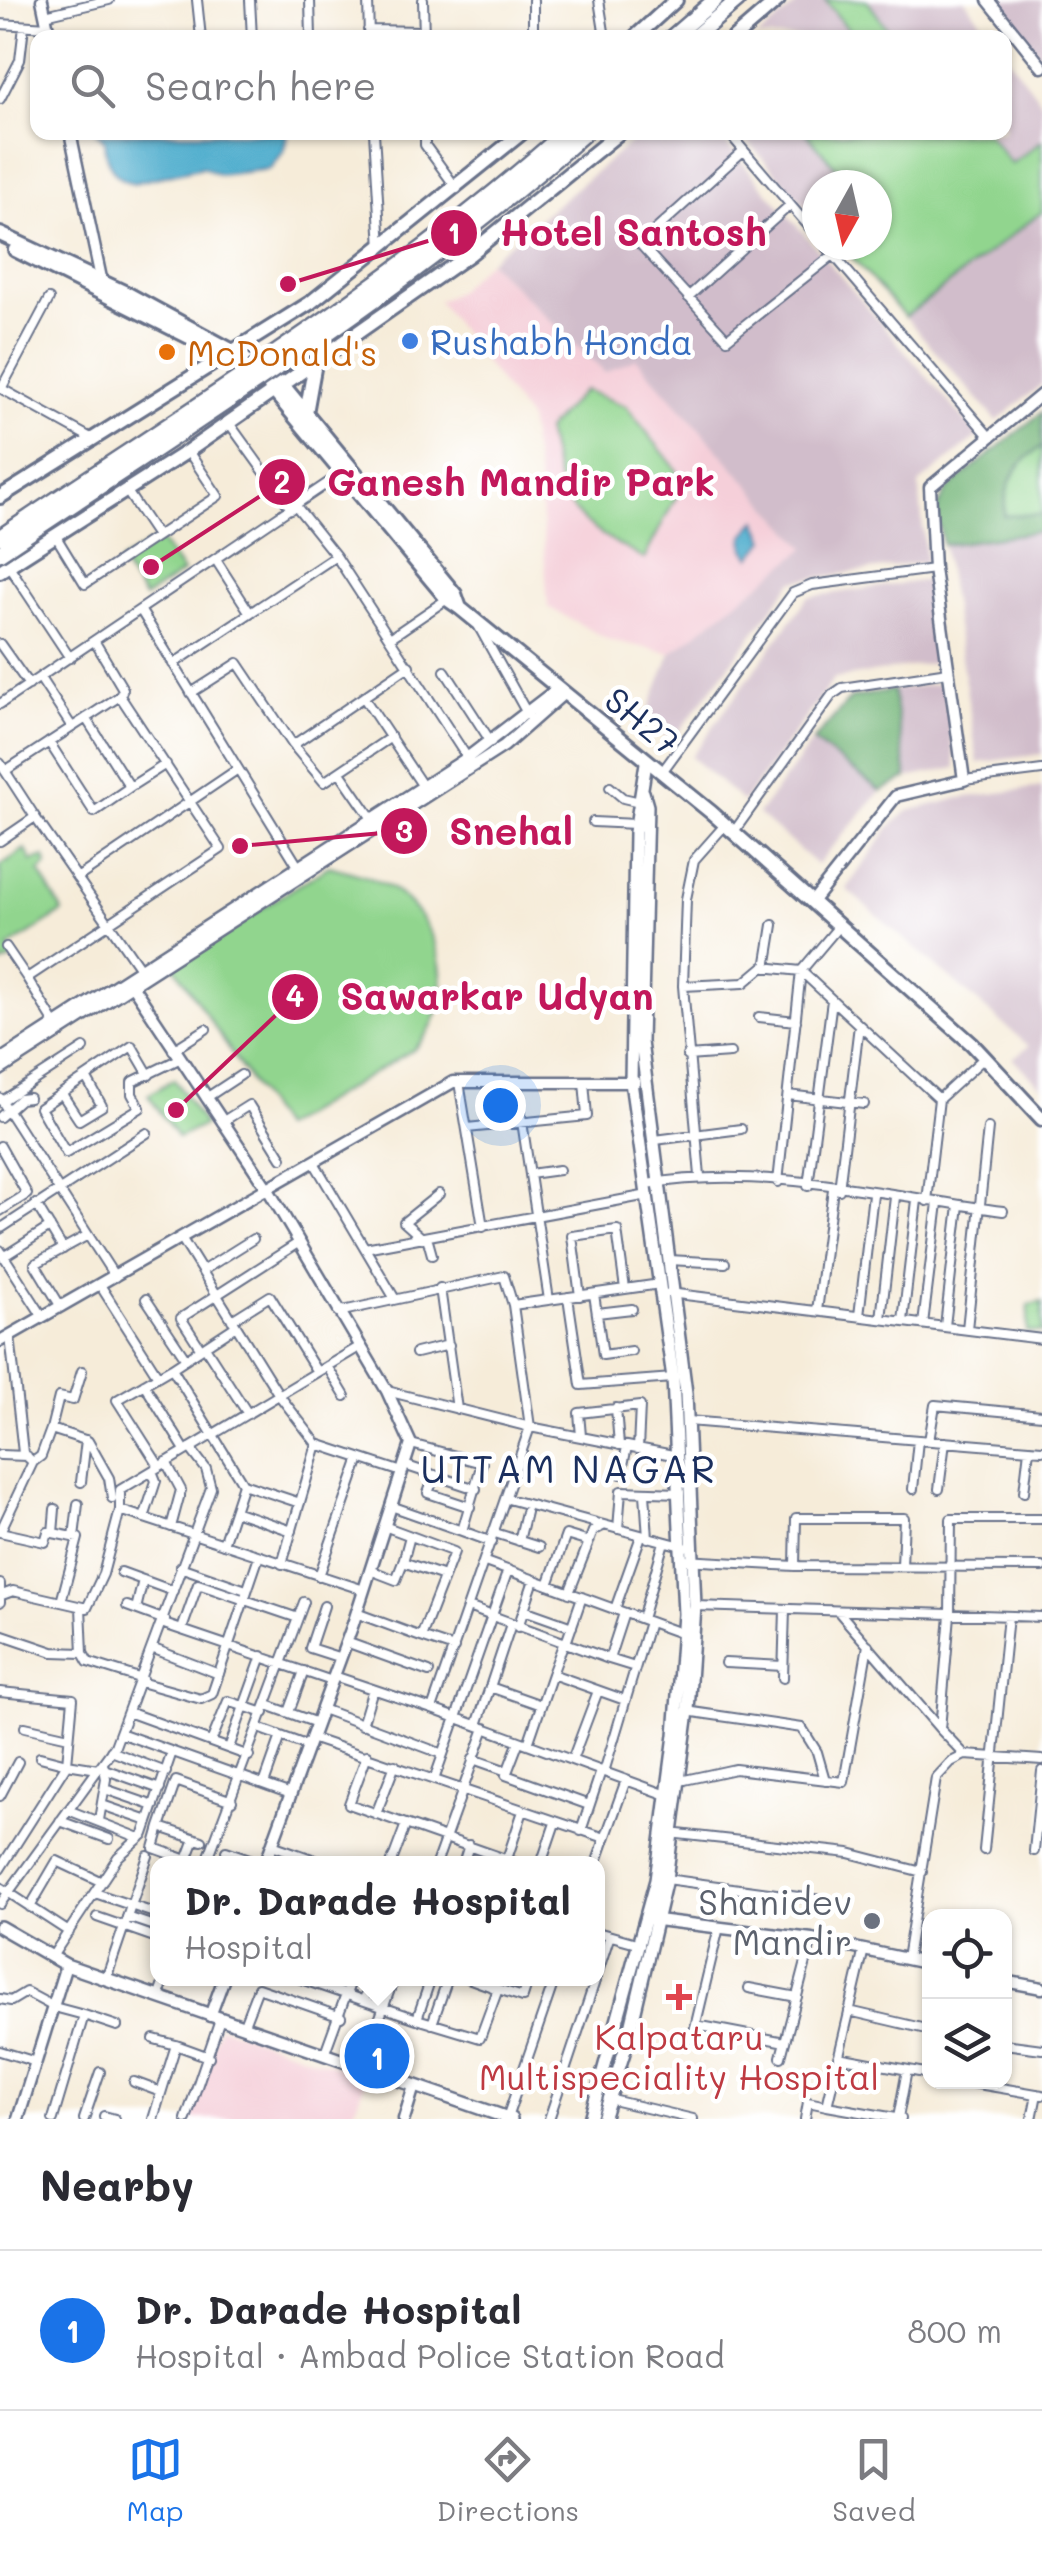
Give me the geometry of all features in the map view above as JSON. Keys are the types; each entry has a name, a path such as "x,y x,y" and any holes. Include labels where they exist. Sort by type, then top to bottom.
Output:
{"highway":[{"path":"680,30 715,0"},
{"path":"702,30 738,0"},
{"path":"0,537 356,296 517,175 556,140"},
{"path":"3,563 365,308 527,185 577,140"}],"main road":[{"path":"643,30 676,0"},
{"path":"743,30 778,0"},
{"path":"0,496 89,437 310,303 514,140"},
{"path":"3,563 54,535 229,423 454,265 610,140"},
{"path":"422,216 454,265"},
{"name":"SH27","path":"0,234 227,352 279,388 306,413 348,470 455,594 460,608 729,829 984,1058 1042,1119"},
{"path":"0,242 101,287 189,337 227,352"},
{"path":"189,337 194,373"},
{"path":"306,413 315,363"},
{"path":"279,388 447,599 460,608"},
{"path":"603,2119 652,1920 680,1781 689,1554 685,1426 664,1290 669,1260 631,1082 636,824 646,763"},
{"path":"590,2119 640,1944 666,1878 668,1795 695,1606 680,1493 678,1456 685,1426 673,1378 652,1187 656,1140 641,1042 648,806 641,796"},
{"path":"0,1927 66,1965 509,2118"}],"street":[{"path":"42,0 48,26"},
{"path":"0,24 48,26 109,0"},
{"path":"198,0 200,30"},
{"path":"250,0 252,30"},
{"path":"310,0 312,30"},
{"path":"368,0 368,30"},
{"path":"424,0 424,30"},
{"path":"533,0 534,30"},
{"path":"599,0 604,30"},
{"path":"988,0 1042,67"},
{"path":"0,98 20,60 24,26"},
{"path":"72,140 101,287"},
{"path":"374,140 381,248"},
{"path":"425,140 425,146 457,189"},
{"path":"735,140 802,219"},
{"path":"744,151 640,244 727,339 828,260"},
{"path":"688,297 790,205"},
{"path":"838,260 989,436"},
{"path":"49,300 1,388 89,437"},
{"path":"964,780 934,568 930,487 1042,394"},
{"path":"229,423 336,556 470,762"},
{"path":"54,535 85,584 218,496 188,451"},
{"path":"0,704 348,470"},
{"path":"126,490 156,536"},
{"path":"174,664 336,556"},
{"path":"216,560 250,613"},
{"path":"3,563 70,658"},
{"path":"661,773 793,592 812,585 934,568"},
{"path":"390,638 447,599"},
{"path":"141,611 301,871"},
{"path":"478,625 528,715"},
{"path":"95,642 123,689 120,696 2,767 141,970"},
{"path":"0,644 29,685"},
{"path":"192,693 238,663 293,745 324,782 391,737"},
{"path":"293,745 409,666"},
{"path":"445,671 491,742"},
{"path":"700,1176 683,986 691,868 729,829 832,695 842,688 948,672"},
{"path":"40,678 72,727"},
{"path":"470,762 560,692"},
{"path":"0,1062 58,1029 470,762 512,740 560,692"},
{"path":"27,978 221,849 120,696"},
{"path":"364,698 426,791"},
{"path":"86,718 130,787"},
{"path":"49,742 94,812 166,764"},
{"path":"77,878 238,769"},
{"path":"812,902 896,796 964,780 1042,770"},
{"path":"341,774 375,823"},
{"path":"610,787 623,798 641,796"},
{"path":"0,840 36,818"},
{"path":"593,822 636,824"},
{"path":"130,982 141,970 301,871"},
{"path":"766,968 774,925"},
{"path":"778,1182 802,970 838,926"},
{"path":"6,947 58,1029"},
{"path":"683,986 740,984 766,968 802,970 938,1099"},
{"path":"130,982 269,1191 387,1391 411,1444 346,1642 268,1856"},
{"path":"808,1186 832,1000"},
{"path":"759,1018 796,1021"},
{"path":"816,1311 859,1025"},
{"path":"149,1075 132,1046 40,1108 66,1153 140,1108 130,1089 132,1082 149,1075 206,1029"},
{"path":"84,1048 1,1100 4,1114 115,1277"},
{"path":"687,1056 730,1054"},
{"path":"903,1321 938,1099 984,1058"},
{"path":"206,1098 241,1074"},
{"path":"62,1094 79,1120 102,1106 86,1078"},
{"path":"61,1602 80,1541 48,1532 45,1542 0,1532 30,1459 5,1338 459,1082 647,1082"},
{"path":"459,1082 482,1227"},
{"path":"516,1082 549,1300"},
{"path":"467,1128 587,1116 584,1082"},
{"path":"788,1094 864,1104"},
{"path":"4,1114 20,1098 29,1098"},
{"path":"222,1122 248,1105 282,1158"},
{"path":"967,1329 988,1128"},
{"path":"656,1140 740,1129"},
{"path":"0,1229 146,1133"},
{"path":"0,1146 27,1194 1,1209"},
{"path":"315,1164 395,1299"},
{"path":"530,1174 559,1170"},
{"path":"365,1248 482,1227 700,1176 1004,1211"},
{"path":"432,1255 425,1238 404,1222 439,1194"},
{"path":"860,1316 873,1194"},
{"path":"881,1318 896,1197"},
{"path":"923,1324 938,1203"},
{"path":"36,1204 63,1248"},
{"path":"944,1326 959,1206"},
{"path":"43,1317 1,1255 50,1228"},
{"path":"580,1296 572,1236 617,1230 625,1289"},
{"path":"61,1307 35,1264 88,1234"},
{"path":"182,1239 280,1395 317,1444 476,1489"},
{"path":"202,1271 254,1239"},
{"path":"248,1414 182,1318 298,1242"},
{"path":"669,1260 725,1263"},
{"path":"338,1312 502,1276 513,1305 530,1427 432,1709"},
{"path":"100,1285 158,1376"},
{"path":"440,1288 456,1409"},
{"path":"513,1305 625,1289 664,1290 1042,1339"},
{"path":"594,1294 603,1355 632,1351"},
{"path":"170,1527 181,1490 159,1466 117,1400 203,1348 270,1296 317,1372"},
{"path":"568,1297 582,1385 673,1378"},
{"path":"146,1299 186,1359"},
{"path":"597,1314 632,1309"},
{"path":"416,1353 449,1345"},
{"path":"0,1584 1,1598 13,1591 86,1608 103,1574 120,1510 120,1490 359,1347"},
{"path":"327,1366 345,1396"},
{"path":"172,1368 243,1484 300,1504"},
{"path":"0,1455 30,1459 41,1456 60,1397 73,1400 82,1371"},
{"path":"0,1904 4,1890 38,1851 111,1751 154,1649 180,1567 212,1488 211,1479 144,1384"},
{"path":"387,1391 530,1427 678,1456"},
{"path":"929,1440 935,1404 1042,1415"},
{"path":"582,1436 579,1412 640,1406 638,1449"},
{"path":"616,1408 623,1446 622,1474"},
{"path":"685,1426 1042,1450"},
{"path":"51,1429 86,1440 108,1478 112,1498"},
{"path":"81,1482 86,1440"},
{"path":"913,1489 918,1440"},
{"path":"939,1489 944,1442"},
{"path":"282,1564 317,1444"},
{"path":"411,1444 482,1463 462,1531"},
{"path":"1024,1492 1028,1449"},
{"path":"319,1576 360,1458"},
{"path":"144,1518 159,1466"},
{"path":"434,1474 428,1493 470,1507"},
{"path":"223,1544 243,1484"},
{"path":"618,1529 621,1491 680,1493"},
{"path":"610,1659 620,1611 645,1537 645,1493"},
{"path":"508,1499 664,1542 689,1554 796,1566 1042,1567"},
{"path":"74,1537 78,1504"},
{"path":"390,1506 462,1531 539,1547"},
{"path":"54,1509 54,1533"},
{"path":"120,1510 364,1590"},
{"path":"234,1511 292,1531"},
{"path":"518,1540 526,1512"},
{"path":"796,1566 796,1518 904,1518 902,1566"},
{"path":"940,1729 950,1614 951,1519 1042,1519"},
{"path":"384,1526 454,1552 421,1637"},
{"path":"569,1593 593,1532 604,1526"},
{"path":"548,1585 566,1535 589,1542"},
{"path":"370,1570 396,1580 410,1536"},
{"path":"581,1831 626,1700 664,1542"},
{"path":"82,1607 82,1654 88,1662 201,1699 212,1694 259,1556"},
{"path":"403,1562 444,1576"},
{"path":"485,1562 683,1634"},
{"path":"180,1567 298,1618"},
{"path":"434,1780 508,1570"},
{"path":"122,1572 173,1591"},
{"path":"143,1580 131,1608 164,1622 304,1671 432,1709 668,1795"},
{"path":"439,1856 474,1759 490,1688 534,1580"},
{"path":"182,1629 196,1585 244,1595"},
{"path":"582,1597 541,1705 506,1776 589,1805"},
{"path":"209,1856 304,1602"},
{"path":"324,1606 310,1648 340,1658"},
{"path":"695,1606 1042,1618"},
{"path":"468,1607 635,1667"},
{"path":"524,1610 572,1627"},
{"path":"783,1678 784,1610"},
{"path":"838,1611 965,1755"},
{"path":"356,1613 454,1648"},
{"path":"984,1850 1008,1616"},
{"path":"0,1634 52,1652 82,1654"},
{"path":"346,1642 430,1672"},
{"path":"680,1781 735,1769 840,1783 846,1779 868,1646"},
{"path":"154,1649 218,1674"},
{"path":"229,1748 262,1656"},
{"path":"725,1663 783,1666"},
{"path":"289,1712 304,1671"},
{"path":"552,1674 626,1700"},
{"path":"490,1688 541,1705"},
{"path":"362,1725 373,1689"},
{"path":"572,1760 598,1690"},
{"path":"0,1692 73,1699 67,1764 0,1869"},
{"path":"211,1742 225,1703 289,1712 317,1723"},
{"path":"322,1709 443,1754"},
{"path":"682,1711 802,1728 813,1743 825,1780"},
{"path":"128,1712 249,1756"},
{"path":"25,1727 70,1738"},
{"path":"259,1728 367,1755 605,1838"},
{"path":"120,1733 291,1794"},
{"path":"264,1784 281,1736"},
{"path":"111,1751 166,1772"},
{"path":"51,1958 118,1857 140,1838 172,1752"},
{"path":"367,1755 348,1804 498,1856"},
{"path":"907,1959 936,1778 950,1762 965,1755 1042,1760"},
{"path":"40,1758 102,1767 160,1789"},
{"path":"474,1759 507,1772"},
{"path":"0,1796 18,1762"},
{"path":"376,1814 395,1765"},
{"path":"99,1820 105,1789 102,1767"},
{"path":"1034,1851 1042,1771"},
{"path":"599,1856 626,1780"},
{"path":"176,1856 154,1848 176,1781 232,1801"},
{"path":"105,1789 154,1806"},
{"path":"102,1805 148,1820"},
{"path":"68,1810 140,1838"},
{"path":"508,1856 523,1811"},
{"path":"60,1822 109,1839"},
{"path":"544,1856 555,1823"},
{"path":"394,1856 406,1824"},
{"path":"160,1828 198,1840 189,1856"},
{"path":"669,1833 857,1854 922,1872"},
{"path":"272,1845 298,1856"},
{"path":"466,1856 469,1846"},
{"path":"226,1850 243,1856"},
{"path":"38,1851 102,1882"},
{"path":"106,1980 148,1856"},
{"path":"30,1907 57,1861"},
{"path":"666,1878 836,1902"},
{"path":"4,1890 69,1932"},
{"path":"95,1893 150,1912"},
{"path":"97,1917 150,1926"},
{"path":"652,1920 812,1939 922,1962"},
{"path":"126,1922 150,1934"},
{"path":"692,2040 719,1926"},
{"path":"605,1936 640,1944"},
{"path":"605,1950 609,1938"},
{"path":"781,2057 812,1939"},
{"path":"827,2106 864,1949"},
{"path":"18,2119 66,1965"},
{"path":"1012,1982 1042,1988"},
{"path":"158,1998 162,1986"},
{"path":"186,2119 209,2057 222,1986"},
{"path":"244,2027 259,1986"},
{"path":"267,1986 340,2017"},
{"path":"325,1986 383,2009 480,2038 498,1989"},
{"path":"324,2055 350,1986"},
{"path":"364,2000 368,1986"},
{"path":"362,2068 391,1986"},
{"path":"417,2020 428,1986"},
{"path":"432,2024 445,1986"},
{"path":"490,1986 546,2004"},
{"path":"523,1996 526,1986"},
{"path":"509,2118 552,1986"},
{"path":"549,2119 593,1986"},
{"path":"749,1988 797,1997"},
{"path":"0,1998 11,2001 26,1992 54,2007 117,2026"},
{"path":"849,2012 922,2028"},
{"path":"53,2119 84,2015"},
{"path":"696,2024 784,2042"},
{"path":"154,2038 209,2057"},
{"path":"153,2119 176,2045"},
{"path":"1012,2045 1042,2049"},
{"path":"0,2051 36,2062"},
{"path":"838,2057 922,2073"},
{"path":"804,2119 808,2102 899,2119 907,2070"},
{"path":"84,2119 100,2072"},
{"path":"134,2082 162,2092"},
{"path":"404,2119 414,2086"},
{"path":"1012,2089 1040,2094 1032,2119"},
{"path":"608,2099 693,2119"},
{"path":"104,2116 116,2119"}],"shaded area":[{"path":"802,0 825,0 849,30 766,30"},
{"path":"867,0 965,0 988,30 888,30"},
{"path":"998,0 1042,0 1042,54 1040,55"},
{"path":"1012,62 1042,103 1042,141 1011,164 992,140 1012,140"},
{"path":"634,140 723,140 802,232 802,260 826,260 978,436 919,484 926,562 793,581 672,741 645,719 671,653 806,548 636,358 605,373 488,261"},
{"path":"746,140 812,140 838,170 802,170 802,202"},
{"path":"1042,212 1042,384 997,421 905,317"},
{"path":"488,261 605,373 636,357 807,549 671,653 609,640 548,607 540,492 528,419 438,301 455,293"},
{"path":"1042,531 1042,754 978,763 943,545"},
{"path":"928,580 940,662 834,679 743,802 691,757 808,597"},
{"path":"943,683 956,768 907,778 893,690"},
{"path":"813,741 881,791 817,865 758,814"},
{"path":"1042,787 1042,1087 1013,1058 1029,1046 846,889 890,827 908,811 960,798"},
{"path":"219,2026 367,2077 351,2119 188,2119"}],"green space":[{"path":"825,0 867,0 888,30 849,30"},
{"path":"812,140 992,140 1011,164 1042,141 1042,212 905,317 854,260 892,260 892,170 838,170"},
{"path":"584,390 626,406 676,469 681,487 644,559 586,522 574,510 558,479 546,430"},
{"path":"1042,412 1042,446 1013,475 1004,516 1042,514 1042,531 943,545 936,510 948,488"},
{"path":"1042,446 1042,514 1004,516 1013,476"},
{"path":"158,538 183,572 144,598 120,562"},
{"path":"893,690 907,778 881,791 813,741 851,698"},
{"path":"25,849 32,861 45,857 47,865 40,873 63,912 9,947 13,959 0,965 0,866"},
{"path":"329,866 379,882 412,906 435,945 441,990 428,1031 414,1049 281,1128 173,964"},
{"path":"174,1079 204,1125 178,1138 148,1095"},
{"path":"1042,1302 1042,1333 1027,1332 1029,1305"}],"water":[{"path":"104,140 286,140 284,151 269,169 219,175 203,167 133,183 115,172"},
{"path":"757,520 766,540 751,557 745,549 744,536"}],"place":[{"name":"Hotel Santosh","path":"288,284"},
{"name":"Rushabh Honda","path":"410,341"},
{"name":"McDonald's","path":"167,352"},
{"name":"Ganesh Mandir Park","path":"151,567"},
{"name":"Snehal","path":"240,846"},
{"name":"Sawarkar Udyan","path":"176,1110"},
{"name":"Shanidev Mandir","path":"872,1921"},
{"name":"Kalpataru Multispeciality Hospital","path":"679,1997"},
{"name":"Dr. Darade Hospital","path":"377,2056"}],"district":[{"name":"UTTAM NAGAR","path":"569,1468"}]}
